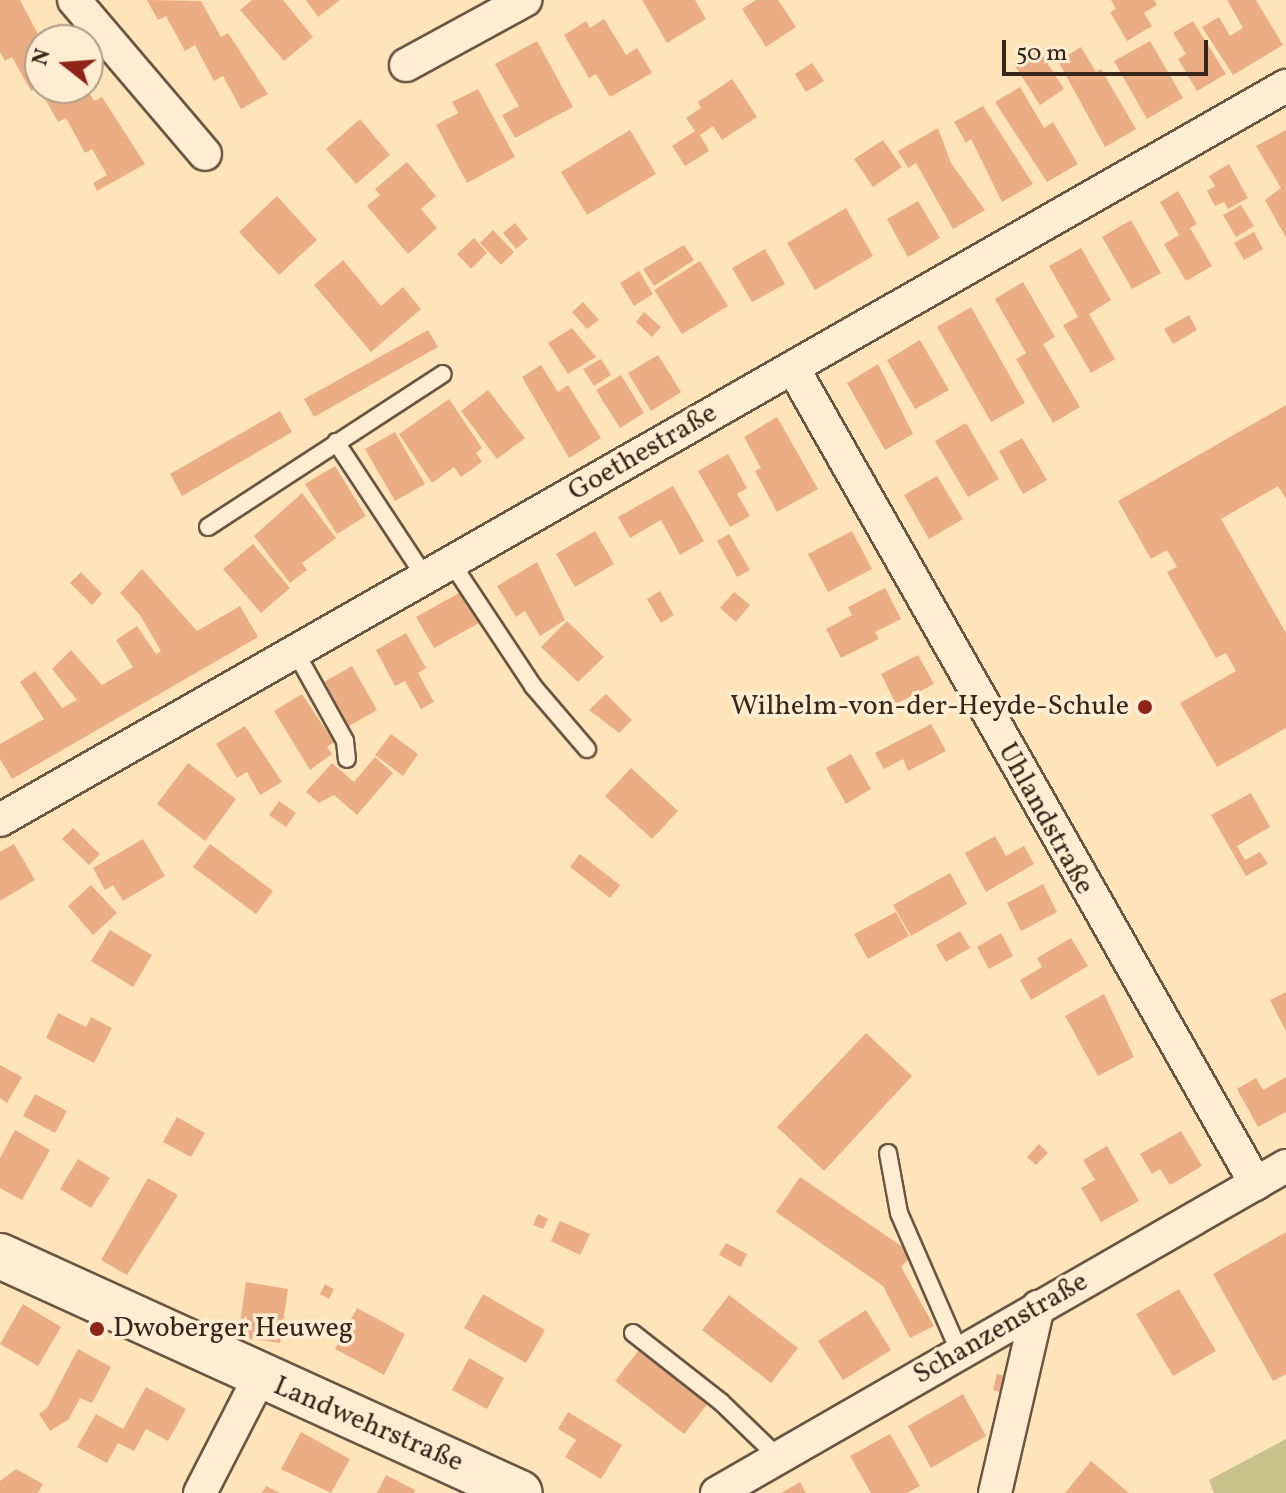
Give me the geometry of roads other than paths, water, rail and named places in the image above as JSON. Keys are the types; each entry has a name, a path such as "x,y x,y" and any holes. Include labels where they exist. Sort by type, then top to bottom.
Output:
{"street":[{"path":"74,0 205,154"},
{"path":"406,65 525,0"},
{"name":"Goethestraße","path":"0,820 1286,86"},
{"name":"Uhlandstraße","path":"793,368 1256,1184"},
{"name":"Schanzenstraße","path":"717,1493 1286,1166"},
{"name":"Landwehrstraße","path":"0,1256 259,1378 520,1493"},
{"path":"995,1493 1038,1307"},
{"path":"200,1493 259,1378"}],"lane":[{"path":"208,527 443,374"},
{"path":"336,442 587,749"},
{"path":"295,651 345,741 347,759"},
{"path":"888,1153 899,1213 960,1353"},
{"path":"633,1333 721,1402 779,1458"}],"place":[{"name":"Wilhelm-von-der-Heyde-Schule","path":"1145,707"},
{"name":"Dwoberger Heuweg","path":"97,1329"}]}
